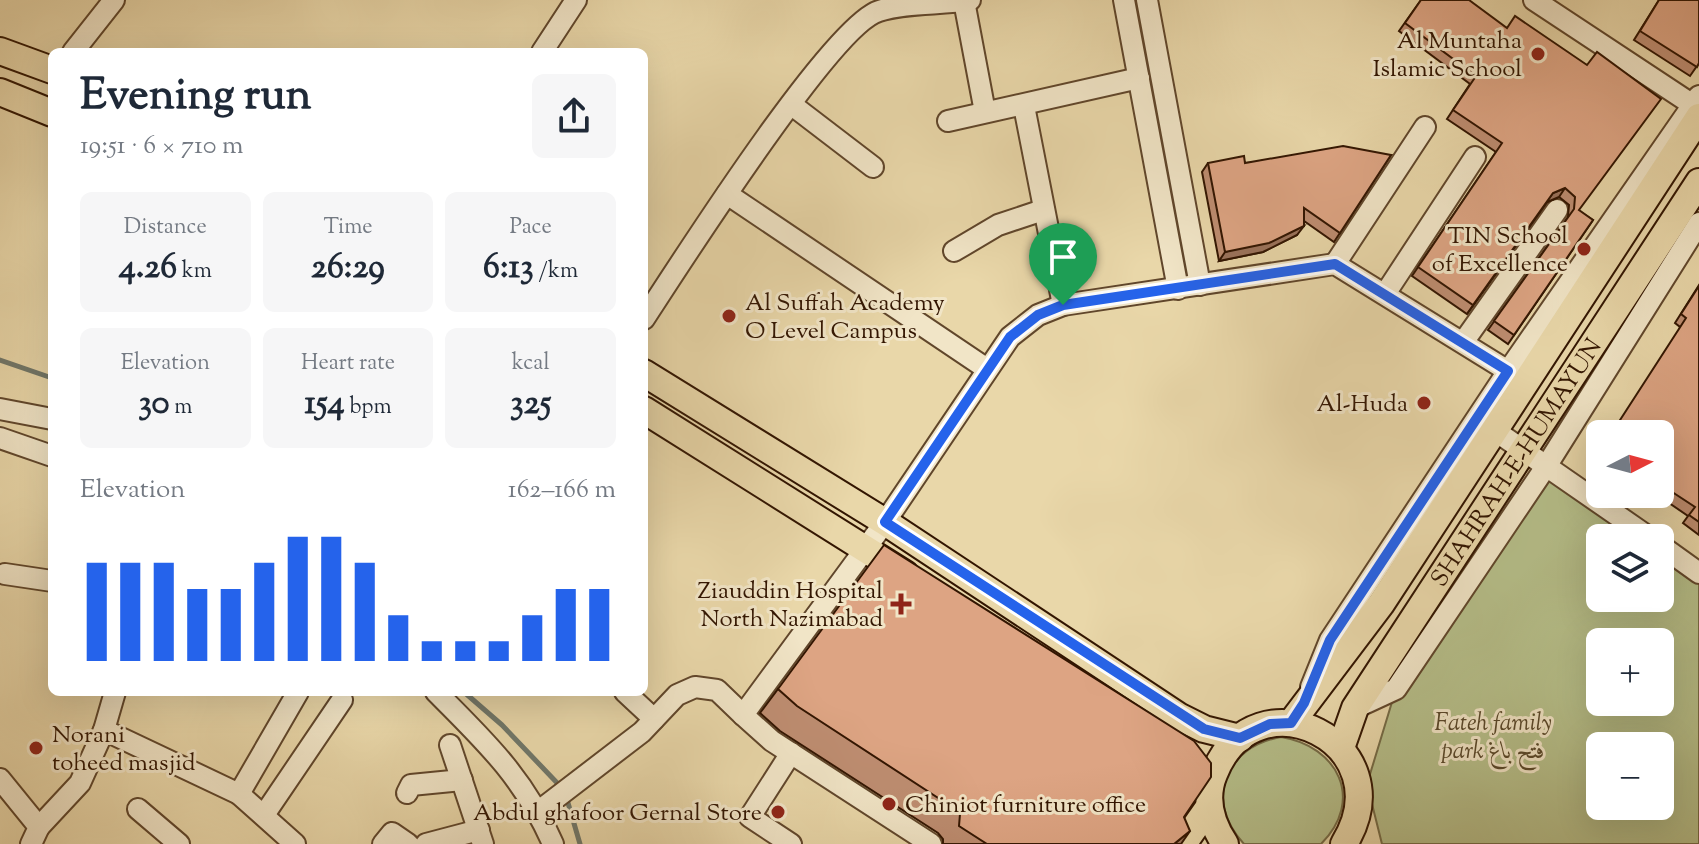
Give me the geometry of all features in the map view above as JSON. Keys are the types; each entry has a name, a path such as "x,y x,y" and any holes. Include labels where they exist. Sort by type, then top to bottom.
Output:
{"main road":[{"path":"0,51 48,69"},
{"path":"0,92 48,111"},
{"name":"SHAHRAH-E-HUMAYUN","path":"1298,713 1381,604 1697,106"},
{"name":"SHAHRAH-E-HUMAYUN","path":"1341,748 1355,708 1699,182"},
{"path":"648,375 885,522 1180,717 1204,729 1240,738"},
{"path":"648,413 931,591"},
{"path":"1183,844 1205,785 1219,760 1240,738 1298,713 1310,727 1341,748 1353,766 1359,787 1354,839"},
{"path":"1205,785 1215,830 1225,844"}],"street":[{"path":"76,48 114,0"},
{"path":"545,48 576,0"},
{"path":"648,313 727,194 792,105 876,6 970,0"},
{"path":"1124,0 1178,289"},
{"path":"1147,0 1200,285"},
{"path":"1298,713 1330,640 1508,371 1697,106 1534,0"},
{"path":"964,1 985,112"},
{"path":"948,121 1139,78"},
{"path":"792,105 873,167"},
{"path":"1024,106 1063,305"},
{"path":"1335,264 1425,127"},
{"path":"1385,294 1475,157"},
{"path":"727,194 987,369"},
{"path":"954,251 998,225 1043,210"},
{"path":"1464,341 1557,210"},
{"path":"1355,708 1396,689 1547,465 1699,223"},
{"path":"743,715 866,550 1010,337 1038,315 1063,305 1335,264 1508,371"},
{"path":"0,409 48,418"},
{"path":"1494,430 1630,524"},
{"path":"0,438 48,455"},
{"path":"1674,555 1699,573"},
{"path":"5,574 48,580"},
{"path":"539,811 584,779 677,695 695,687 717,690 791,753 931,844"},
{"path":"0,779 35,835 80,783 104,730 114,696"},
{"path":"239,794 296,696"},
{"path":"440,696 505,761 539,811 553,844"},
{"path":"629,696 654,719"},
{"path":"264,815 342,700"},
{"path":"104,730 239,794 295,844"},
{"path":"426,844 481,837 450,745"},
{"path":"791,753 750,817 791,844"},
{"path":"407,793 411,785 462,780"},
{"path":"138,809 179,844"},
{"path":"383,844 392,833 408,844"}],"green space":[{"name":"Fateh family park فتح باغ","path":"1547,465 1586,493 1586,508 1606,508 1628,524 1586,524 1586,612 1674,612 1674,557 1699,576 1699,844 1382,844 1367,784 1396,689"},
{"path":"1281,737 1301,742 1317,751 1339,777 1343,793 1341,810 1334,827 1321,844 1244,844 1225,811 1223,794 1226,778 1234,764 1261,743"}],"building":[{"path":"1421,0 1469,0 1507,28 1515,16 1587,65 1597,52 1661,99 1579,210 1593,220 1514,335 1494,321 1574,209 1575,197 1565,188 1553,193 1473,305 1418,267 1502,143 1453,110 1476,76 1405,23"},
{"path":"1659,0 1699,0 1697,67 1640,31"},
{"path":"1343,146 1391,155 1340,233 1304,208 1304,226 1269,243 1225,252 1208,163 1244,156 1245,163"},
{"path":"1699,286 1699,522 1689,515 1695,507 1674,493 1674,420 1620,420 1686,318 1681,314"},
{"path":"884,545 1194,741 1211,763 1211,777 1184,817 1190,831 1174,844 987,844 959,826 960,814 955,809 797,706 778,689"}],"waterway":[{"path":"0,360 48,377"},
{"path":"469,696 502,725 561,787"},
{"path":"566,796 580,844"}],"place":[{"name":"Al Muntaha Islamic School","path":"1538,54"},
{"name":"TIN School of Excellence","path":"1584,249"},
{"name":"Al Suffah Academy O Level Campus","path":"729,316"},
{"name":"Al-Huda","path":"1424,403"},
{"name":"Ziauddin Hospital North Nazimabad","path":"901,604"},
{"name":"Norani toheed masjid","path":"36,748"},
{"name":"Chiniot furniture office","path":"889,804"},
{"name":"Abdul ghafoor Gernal Store","path":"778,812"}],"route":[{"path":"1335,264 1508,371 1330,640 1304,703 1291,723 1270,724 1249,731 1240,738 1204,729 1180,717 885,522 1010,337 1038,315 1063,305 1335,264"}]}
